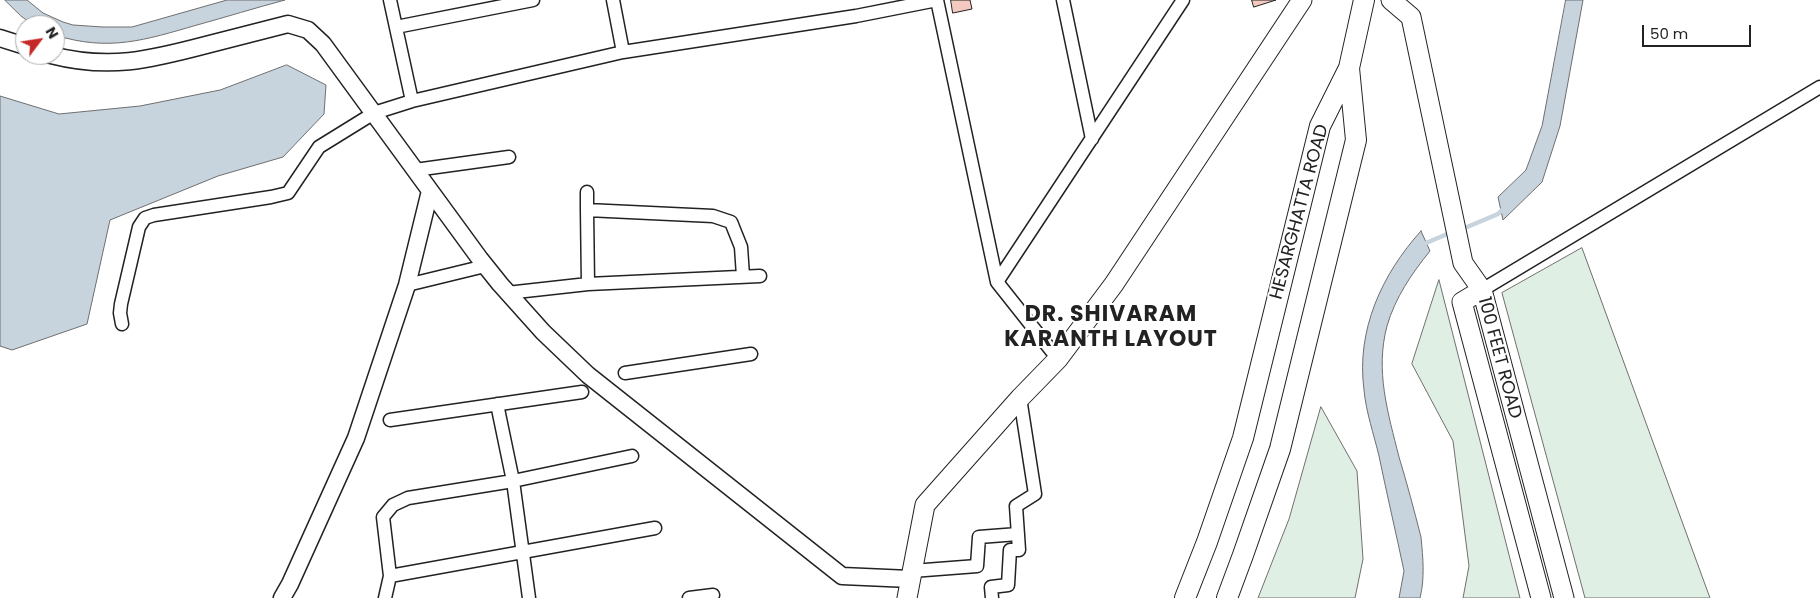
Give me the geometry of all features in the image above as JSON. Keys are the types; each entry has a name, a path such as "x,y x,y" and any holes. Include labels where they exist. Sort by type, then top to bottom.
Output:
{"main road":[{"path":"907,598 925,505 1020,398 1058,359 1114,284 1302,0"},
{"path":"1349,68 1364,0"},
{"path":"1391,0 1411,17 1463,263 1482,290"},
{"name":"HESARGHATTA ROAD","path":"1185,598 1207,542 1243,438 1320,126 1349,68"},
{"name":"HESARGHATTA ROAD","path":"1227,598 1244,555 1280,449 1356,140 1349,68"},
{"name":"100 FEET ROAD","path":"1541,598 1462,302 1482,290 1564,598"}],"street":[{"path":"390,0 412,101"},
{"path":"396,27 533,0"},
{"path":"613,0 623,52"},
{"path":"122,324 121,304 140,226 145,218 288,193 319,148 374,113 412,101 623,52 856,16 937,0 997,282 1058,359"},
{"path":"1063,0 1092,139"},
{"path":"997,282 1179,3"},
{"path":"65,58 108,63 142,61 288,24 308,30 319,38 485,266 543,332 588,375 842,576 911,575 977,566 979,537 1018,534"},
{"path":"0,38 15,43"},
{"path":"1482,290 1820,87"},
{"path":"415,170 509,157"},
{"path":"282,598 356,438 407,285 430,192"},
{"path":"587,192 588,284"},
{"path":"587,210 713,216 731,222 741,247 743,276"},
{"path":"407,285 485,266"},
{"path":"507,293 588,284 760,276"},
{"path":"625,373 751,354"},
{"path":"390,420 582,392"},
{"path":"992,598 991,587 1008,585 1010,550 1019,550 1016,506 1036,494 1020,398"},
{"path":"497,404 513,481 529,598"},
{"path":"385,598 390,576 383,518 393,505 408,498 513,481 632,456"},
{"path":"390,576 656,528"},
{"path":"689,598 713,595"}],"green space":[{"path":"1582,248 1710,598 1585,598 1502,293"},
{"path":"1439,280 1520,598 1463,598 1469,566 1453,441 1412,364"},
{"path":"1321,407 1357,471 1363,559 1355,598 1258,598 1289,519"}],"shaded area":[{"path":"5,0 27,0 47,15 20,15"},
{"path":"227,0 285,0 143,39 110,43 65,38 65,23 103,27 132,27"},
{"path":"1566,0 1583,0 1560,126 1542,182 1503,220 1498,197 1526,170 1542,126"},
{"path":"287,65 326,85 324,114 283,157 218,176 110,220 87,324 12,350 0,346 0,96 59,114 140,106 220,90"},
{"path":"1421,231 1430,251 1399,296 1390,316 1382,359 1387,408 1421,537 1423,575 1420,598 1399,598 1404,571 1379,456 1366,407 1363,368 1364,346 1368,325 1384,284 1407,248"}],"building":[{"path":"951,0 970,0 972,9 953,13"},
{"path":"1252,0 1276,0 1254,7"}],"waterway":[{"path":"1460,230 1498,214 1504,208"},
{"path":"1424,246 1426,243 1452,232"}],"district":[{"name":"DR. SHIVARAM KARANTH LAYOUT","path":"1111,328"}]}
